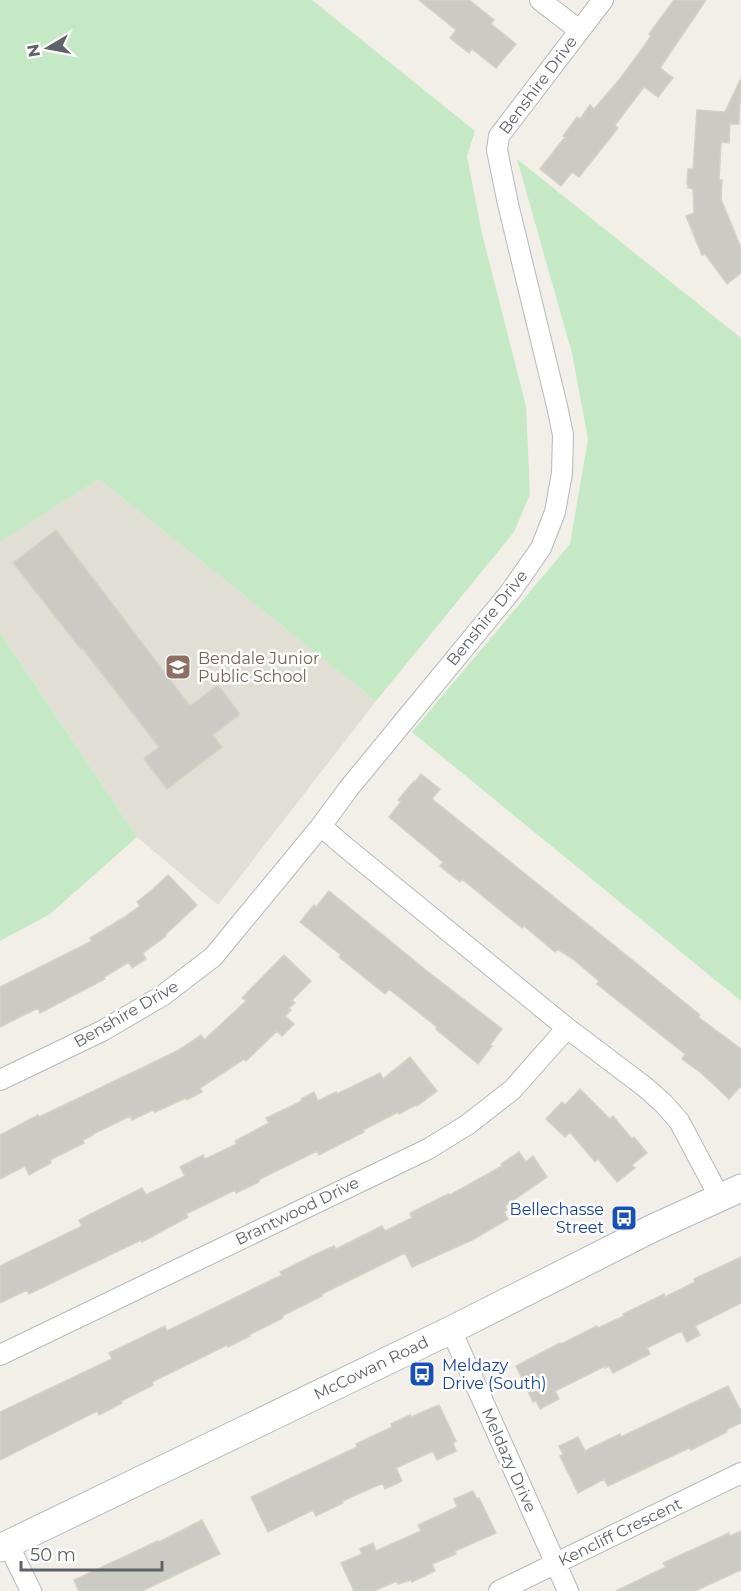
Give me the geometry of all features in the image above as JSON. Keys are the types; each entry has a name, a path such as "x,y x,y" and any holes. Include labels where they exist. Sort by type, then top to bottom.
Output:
{"main road":[{"name":"McCowan Road","path":"4,1546 451,1329 653,1228 730,1193"}],"street":[{"path":"540,0 579,30"},
{"name":"Benshire Drive","path":"0,1080 102,1031 162,996 213,957 511,591 541,548 555,512 562,473 563,435 497,150 499,136 603,0"},
{"path":"321,826 567,1028 645,1087 679,1121 707,1171 730,1193"},
{"name":"Brantwood Drive","path":"0,1355 428,1149 467,1125 512,1090 567,1028"},
{"name":"Meldazy Drive","path":"451,1329 568,1591"},
{"name":"Kencliff Crescent","path":"498,1591 741,1473"},
{"path":"4,1546 31,1591"}],"shaded area":[{"name":"Bendale Junior Public School","path":"99,479 376,701 218,905 137,837 0,632 0,542"}],"green space":[{"path":"0,0 312,0 475,131 467,156 482,234 526,406 530,494 514,532 376,701 99,479 0,542"},
{"path":"517,159 741,338 741,1001 412,732 570,544 588,439 572,353"},
{"path":"0,632 137,837 50,914 0,941"}],"building":[{"path":"419,0 469,0 494,20 491,24 516,44 496,68 472,49 469,53 450,38 456,30"},
{"path":"674,0 706,0 660,68 673,78 658,97 644,87 615,125 618,128 579,177 572,172 561,186 540,169 565,137 563,136 577,117 580,119 590,105 594,109 619,80"},
{"path":"741,78 739,124 730,124 729,143 721,142 719,180 722,180 721,199 741,248 741,273 727,284 705,254 702,255 686,216 694,213 693,189 688,188 687,184 688,169 693,169 697,110 725,112"},
{"path":"56,530 190,706 218,685 240,714 213,735 222,747 167,789 144,759 159,747 13,563"},
{"path":"421,774 440,789 432,799 700,1015 698,1017 741,1049 741,1086 729,1099 682,1059 685,1054 597,984 599,981 573,959 557,949 555,952 462,879 460,882 440,866 443,862 389,817 401,802 398,800"},
{"path":"168,875 197,905 166,936 143,953 146,959 132,968 129,962 104,977 105,979 40,1013 38,1008 0,1027 0,987 92,941 90,938 140,906 137,902"},
{"path":"329,891 502,1029 478,1064 436,1029 437,1027 389,989 385,994 300,922"},
{"path":"284,955 311,981 292,1000 295,1003 285,1016 294,1024 282,1036 277,1031 246,1061 244,1059 200,1088 202,1092 187,1100 186,1098 155,1112 153,1110 132,1120 130,1116 93,1134 83,1140 84,1143 50,1160 51,1163 29,1175 25,1166 0,1179 0,1135 177,1051 201,1035 204,1040 246,1001 242,998"},
{"path":"410,1057 437,1091 417,1106 399,1114 398,1112 319,1155 317,1151 258,1180 259,1182 236,1193 235,1190 186,1214 188,1217 142,1242 141,1240 29,1294 27,1290 0,1303 0,1266 82,1226 79,1220 142,1188 146,1195 185,1176 180,1167 203,1155 205,1159 237,1144 235,1141 269,1123 266,1118 302,1101 301,1099 314,1092 318,1101 380,1073 383,1079"},
{"path":"580,1089 610,1119 613,1116 647,1153 632,1165 635,1168 617,1182 598,1159 595,1162 570,1132 565,1137 546,1119 562,1102 565,1105"},
{"path":"519,1152 526,1162 533,1156 547,1177 505,1206 507,1210 504,1212 508,1219 474,1239 412,1267 405,1253 322,1294 250,1336 152,1382 153,1385 99,1415 97,1411 0,1460 0,1412 112,1359 109,1353 165,1326 167,1331 282,1275 280,1272 310,1257 334,1246 336,1249 382,1226 385,1231 412,1218 410,1213 450,1195 502,1166 501,1164"},
{"path":"741,1257 741,1303 695,1326 700,1335 687,1342 682,1332 677,1333 647,1348 650,1354 613,1373 609,1366 605,1368 605,1366 555,1391 559,1399 540,1409 536,1401 533,1402 516,1366 560,1343 624,1316 623,1314 664,1294 665,1297 695,1282 694,1279"},
{"path":"728,1386 741,1411 741,1423 691,1450 689,1448 608,1486 604,1479 578,1493 560,1456 563,1454 559,1446 578,1437 585,1451 620,1434 621,1437"},
{"path":"439,1405 456,1441 453,1443 456,1451 437,1460 433,1451 396,1468 402,1481 385,1489 383,1483 342,1501 343,1503 316,1516 313,1510 268,1532 251,1497 357,1447 356,1444 392,1427 391,1424"},
{"path":"473,1491 477,1499 479,1498 496,1533 432,1564 435,1571 412,1582 411,1580 398,1584 397,1581 374,1591 354,1591 341,1563 362,1554 360,1549 373,1543 376,1551 421,1531 418,1525 457,1507 454,1499"},
{"path":"202,1520 220,1554 142,1591 79,1591 74,1580"},
{"path":"741,1531 741,1570 695,1591 616,1591 666,1567 663,1563 729,1533 730,1536"}],"place":[{"name":"Bendale Junior Public School","path":"178,667"},
{"name":"Bellechasse Street","path":"624,1218"},
{"name":"Meldazy Drive (South)","path":"422,1374"}]}
